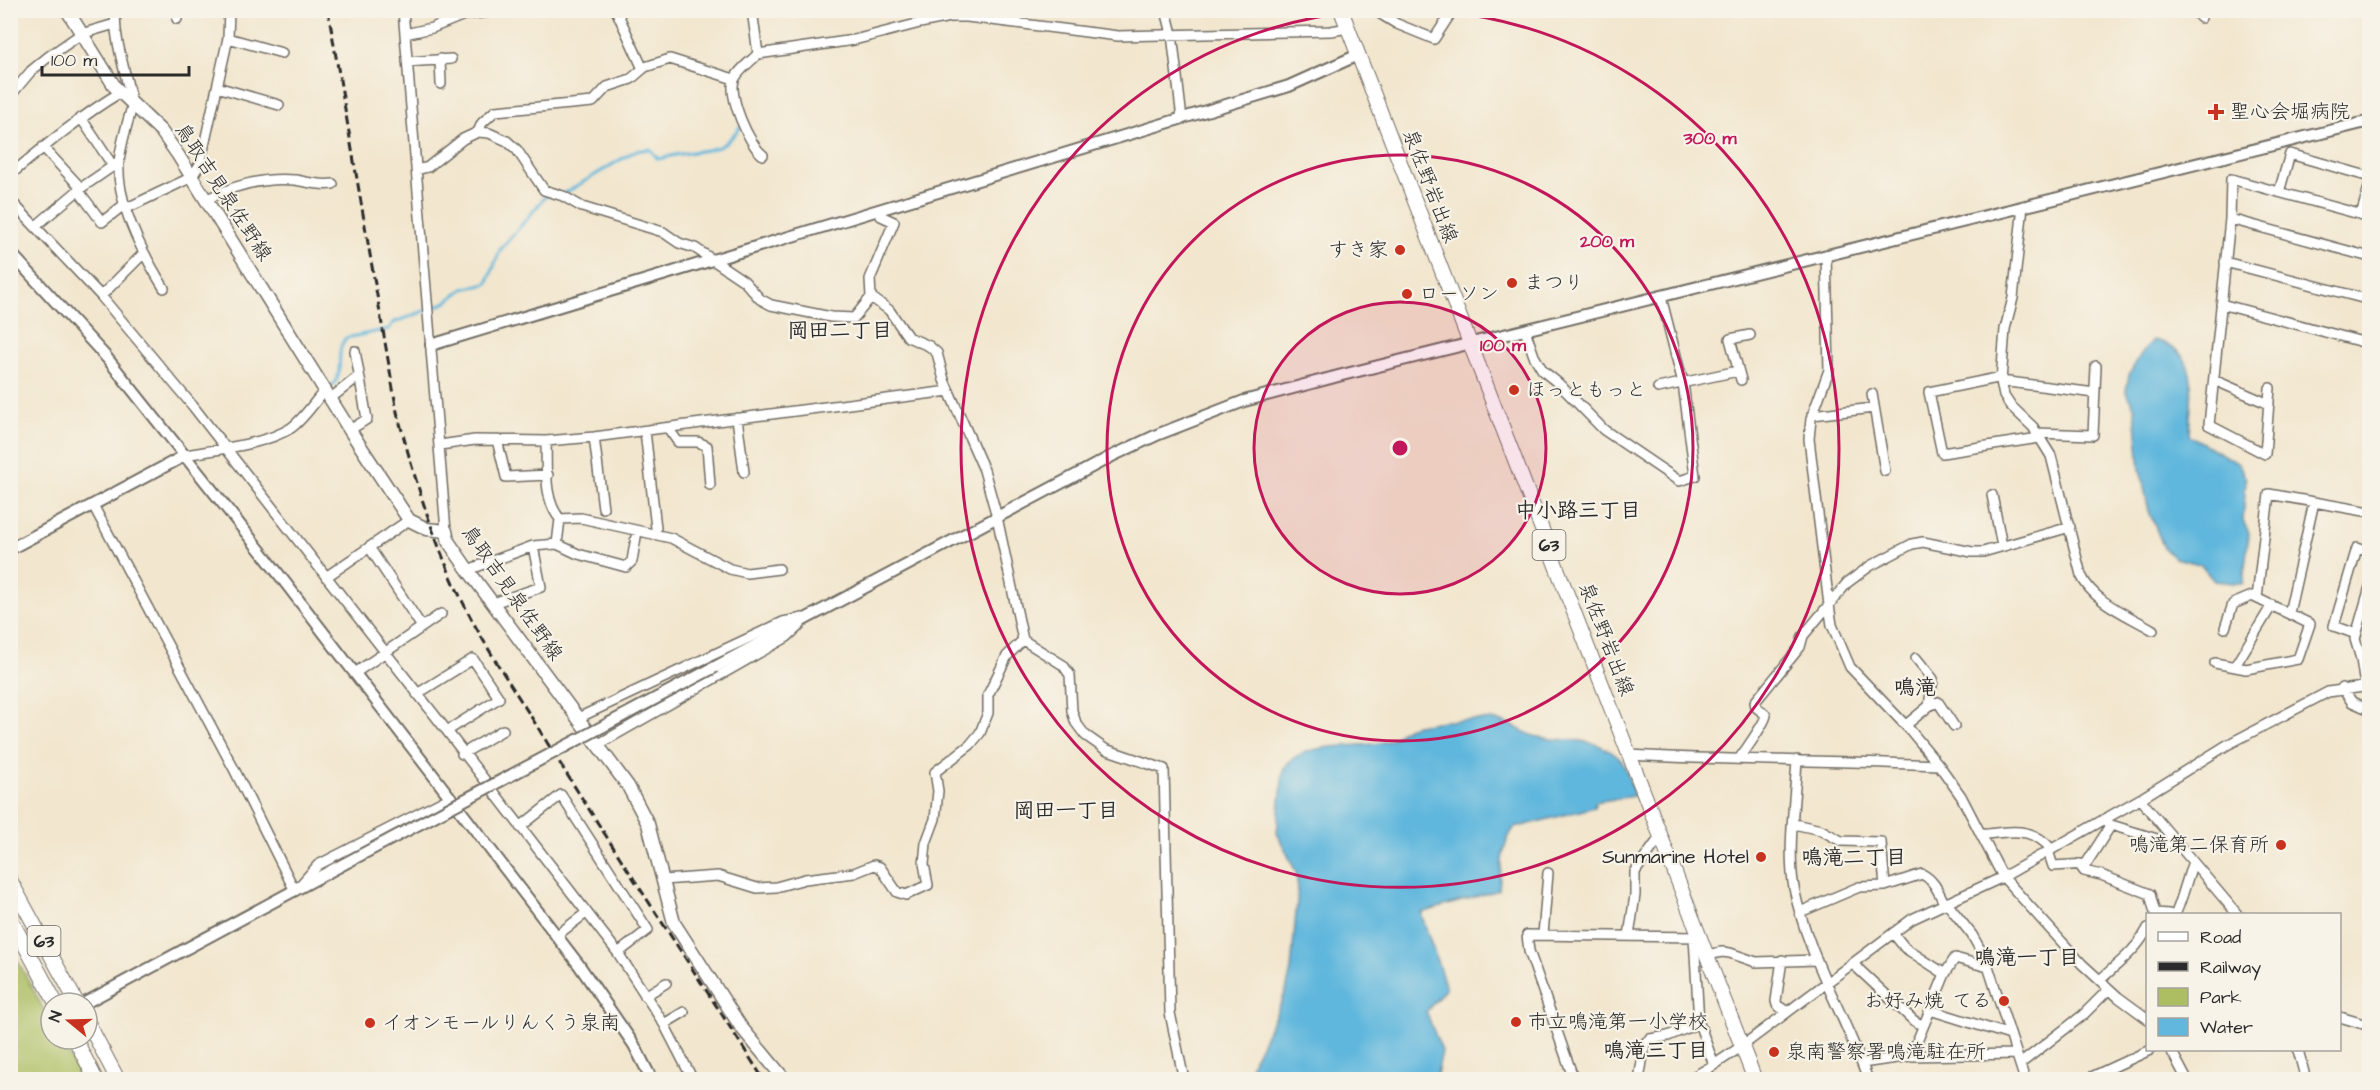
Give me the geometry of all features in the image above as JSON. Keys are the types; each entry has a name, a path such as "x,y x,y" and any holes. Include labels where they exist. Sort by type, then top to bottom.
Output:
{"main road":[{"name":"鳥取吉見泉佐野線","path":"67,10 115,87 161,131 207,199 350,430 409,520 427,529 446,531 448,541 468,570 599,744 648,824 677,929 741,1027 785,1080"},
{"name":"泉佐野岩出線","path":"1341,10 1629,754 1697,937 1707,955 1755,1080"},
{"name":"63","path":"10,880 70,991"},
{"name":"63","path":"10,918 50,991"},
{"path":"99,1044 118,1080"},
{"path":"81,1051 96,1080"}],"street":[{"path":"116,10 116,24 128,99 116,164 126,206 144,253 164,288"},
{"path":"44,147 80,189 102,222 126,206 192,177 202,156 228,38 229,10"},
{"path":"403,10 446,531"},
{"path":"405,34 432,28 464,15 507,10"},
{"path":"616,10 643,69"},
{"path":"752,10 758,54"},
{"path":"1166,10 1172,34 1182,119"},
{"path":"1374,10 1398,24 1434,39 1453,10"},
{"path":"2193,10 2201,18"},
{"path":"763,155 746,132 735,100 734,79 758,54 854,40 950,17 967,17 1118,36 1348,28"},
{"path":"10,96 31,71 81,34 116,24"},
{"path":"228,38 282,52"},
{"path":"431,345 1289,86 1358,55"},
{"path":"440,59 441,84"},
{"path":"407,62 451,59"},
{"path":"478,132 482,123 495,111 592,102 607,87 631,79 643,69 660,61 670,59 734,79"},
{"path":"217,87 279,105"},
{"path":"10,175 81,118 128,99"},
{"path":"81,118 116,164"},
{"path":"99,996 1112,456 1201,417 1244,401 1298,387 2370,121"},
{"path":"416,170 428,167 463,139 478,132 489,133 507,141 517,150 544,190 563,196 582,207 663,232 679,243 700,251 744,281 760,299 771,305 854,318 871,297 870,279 894,222 881,216 880,211"},
{"path":"2279,192 2290,153 2370,177"},
{"path":"36,226 80,189 116,164"},
{"path":"207,199 246,183 270,179 305,181 319,186 333,184"},
{"path":"2270,388 2265,454 2209,425 2230,219 2231,179 2365,216 2370,184"},
{"path":"10,200 101,297 226,447 618,953 664,1024 693,1080"},
{"path":"2023,206 2013,298 2005,329 2002,379 2004,396 2010,405 2025,418 2051,456 2081,575 2086,586 2097,596 2153,630"},
{"path":"2230,219 2370,257"},
{"path":"10,252 107,358 186,455 556,936 634,1045 652,1080"},
{"path":"101,297 144,253"},
{"path":"1827,255 1829,370 1812,415 1809,440 1832,625 1850,667 1906,725 1961,796 2003,876 2082,964 2109,989 2146,1017"},
{"path":"2225,262 2370,300"},
{"path":"871,297 889,310 908,337 937,352 949,391 984,470 997,517 1023,640 1063,665 1070,675 1072,711 1076,723 1085,735 1105,749 1164,768 1170,1013 1184,1080"},
{"path":"1525,330 1534,356 1543,371 1558,383 1604,430 1679,481 1695,476 1683,384 1661,297"},
{"path":"2221,304 2369,343"},
{"path":"1658,388 1739,375 1730,339 1750,335"},
{"path":"350,430 367,419 355,351"},
{"path":"2095,393 2002,379 1929,392 1942,453 2037,436 2093,435 2095,393 2096,366"},
{"path":"10,549 186,455 269,437 291,428 328,394 359,376"},
{"path":"2214,380 2269,404"},
{"path":"440,445 475,440 546,441 645,431 668,428 673,425 949,391"},
{"path":"1872,394 1886,471"},
{"path":"1812,415 1874,408"},
{"path":"737,418 744,472"},
{"path":"668,428 678,442 698,442 707,446 710,485"},
{"path":"645,431 657,528"},
{"path":"594,436 603,508"},
{"path":"498,440 506,477 548,475"},
{"path":"546,441 549,499 553,511 560,519"},
{"path":"2258,598 2269,494 2370,512"},
{"path":"1992,495 2002,546"},
{"path":"2289,614 2314,502"},
{"path":"93,505 235,771 295,891"},
{"path":"560,519 581,518 671,538 730,569 747,573 779,569"},
{"path":"556,544 560,519"},
{"path":"326,577 409,520"},
{"path":"1739,759 1766,720 1766,715 1756,707 1755,702 1800,647 1803,636 1846,583 1870,566 1912,544 1923,542 1972,552 1983,552 2070,527"},
{"path":"468,570 533,546 556,544 578,554 626,567 632,561 637,531"},
{"path":"493,603 541,587 533,546"},
{"path":"369,547 422,627"},
{"path":"2356,634 2334,626 2357,548 2370,552"},
{"path":"1688,1080 1742,1046 1912,919 2003,876 2108,822 2140,799 2227,745 2328,692 2342,688 2367,686 2355,639 2370,587"},
{"path":"2216,663 2246,669 2298,659 2310,624 2252,596 2233,604 2225,627"},
{"path":"2235,666 2272,605"},
{"path":"355,674 441,614"},
{"path":"578,718 783,622 808,617"},
{"path":"599,744 787,637 808,617"},
{"path":"663,880 718,876 757,888 776,887 806,879 854,873 874,866 880,867 897,892 906,895 928,885 924,864 926,843 935,819 938,791 936,772 970,745 980,733 988,713 988,696 1007,656 1023,640"},
{"path":"1916,658 1933,679 1929,706"},
{"path":"417,694 473,659 499,698 447,732"},
{"path":"2342,688 2352,702 2370,710"},
{"path":"1906,725 1929,706 1938,702 1954,726"},
{"path":"462,754 503,730"},
{"path":"1629,754 1939,765"},
{"path":"1797,760 1792,866 1794,886 1800,912 1825,982 1868,1080"},
{"path":"520,827 561,795 648,930 618,953"},
{"path":"295,891 318,866 451,797"},
{"path":"2140,799 2235,913"},
{"path":"2108,822 2180,846"},
{"path":"1981,835 2009,830 2028,833 2043,839 2050,850 2053,866 2086,864 2090,861 2108,822"},
{"path":"1794,824 1821,830 1841,842 1881,842 1885,886"},
{"path":"1629,936 1635,895 1635,872 1660,837"},
{"path":"2177,913 2180,910 2182,893 2193,862"},
{"path":"2079,864 2084,871 2101,875 2150,894 2154,913"},
{"path":"1544,935 1548,873"},
{"path":"1800,912 1859,887 1885,886 1922,874 1929,878 1945,903 1972,935 1988,967 2025,1080"},
{"path":"556,936 586,913"},
{"path":"2100,980 2119,961 2128,957 2146,931"},
{"path":"1893,933 1905,948 1945,974"},
{"path":"1574,1080 1529,951 1527,935 1697,937 1699,1023 1714,1065"},
{"path":"1707,955 1730,953 1749,961 1817,960"},
{"path":"1911,1056 1945,974 1955,958 1988,967"},
{"path":"1782,960 1776,1001 1777,1005 1787,1011"},
{"path":"1852,963 1913,1020 1923,1026"},
{"path":"645,996 666,983"},
{"path":"2020,1064 2083,1015 2109,989"},
{"path":"1930,1010 2010,1035"},
{"path":"664,1024 684,1012"},
{"path":"2341,1017 2370,1026"},
{"path":"1640,1080 1645,1043 1650,1039 1668,1036 1699,1023"},
{"path":"2085,1080 2148,1051"},
{"path":"2172,1051 2187,1080"},
{"path":"2298,1051 2306,1080"},
{"path":"1862,1063 1911,1056 2016,1053"}],"green space":[{"path":"11,948 39,1000 39,1051 66,1051 81,1079 11,1079"}],"water":[{"path":"2153,340 2169,345 2187,364 2191,390 2189,435 2239,464 2246,479 2243,521 2249,533 2243,584 2214,581 2200,564 2175,558 2164,548 2149,511 2140,469 2135,409 2126,390 2129,375 2141,354"},
{"path":"1444,721 1498,721 1534,736 1599,745 1621,761 1634,796 1595,802 1595,807 1514,828 1504,850 1499,890 1421,913 1446,988 1426,1012 1442,1051 1436,1079 1244,1079 1286,991 1291,970 1298,890 1296,872 1277,833 1283,771 1291,760 1302,753 1330,747 1376,744 1388,741 1411,726"}],"waterway":[{"path":"565,193 635,151 650,149 658,159 712,149 723,145 741,126"},
{"path":"330,388 338,376 340,350 346,338 389,329 393,323 445,303 463,289 487,284 500,250 549,195"}],"railway":[{"path":"328,10 397,412 409,458 439,548 468,612 501,669 764,1080"}],"place":[{"name":"聖心会堀病院","path":"2216,112"},
{"name":"すき家","path":"1400,250"},
{"name":"まつり","path":"1512,283"},
{"name":"ローソン","path":"1407,294"},
{"name":"ほっともっと","path":"1514,390"},
{"name":"鳴滝第二保育所","path":"2281,845"},
{"name":"Sunmarine Hotel","path":"1761,857"},
{"name":"お好み焼 てる","path":"2004,1001"},
{"name":"市立鳴滝第一小学校","path":"1516,1022"},
{"name":"イオンモールりんくう泉南","path":"370,1023"},
{"name":"泉南警察署鳴滝駐在所","path":"1774,1052"}],"district":[{"name":"岡田二丁目","path":"840,330"},
{"name":"中小路三丁目","path":"1578,510"},
{"name":"鳴滝","path":"1915,687"},
{"name":"岡田一丁目","path":"1066,810"},
{"name":"鳴滝二丁目","path":"1854,857"},
{"name":"鳴滝一丁目","path":"2027,957"},
{"name":"鳴滝三丁目","path":"1656,1050"}]}
